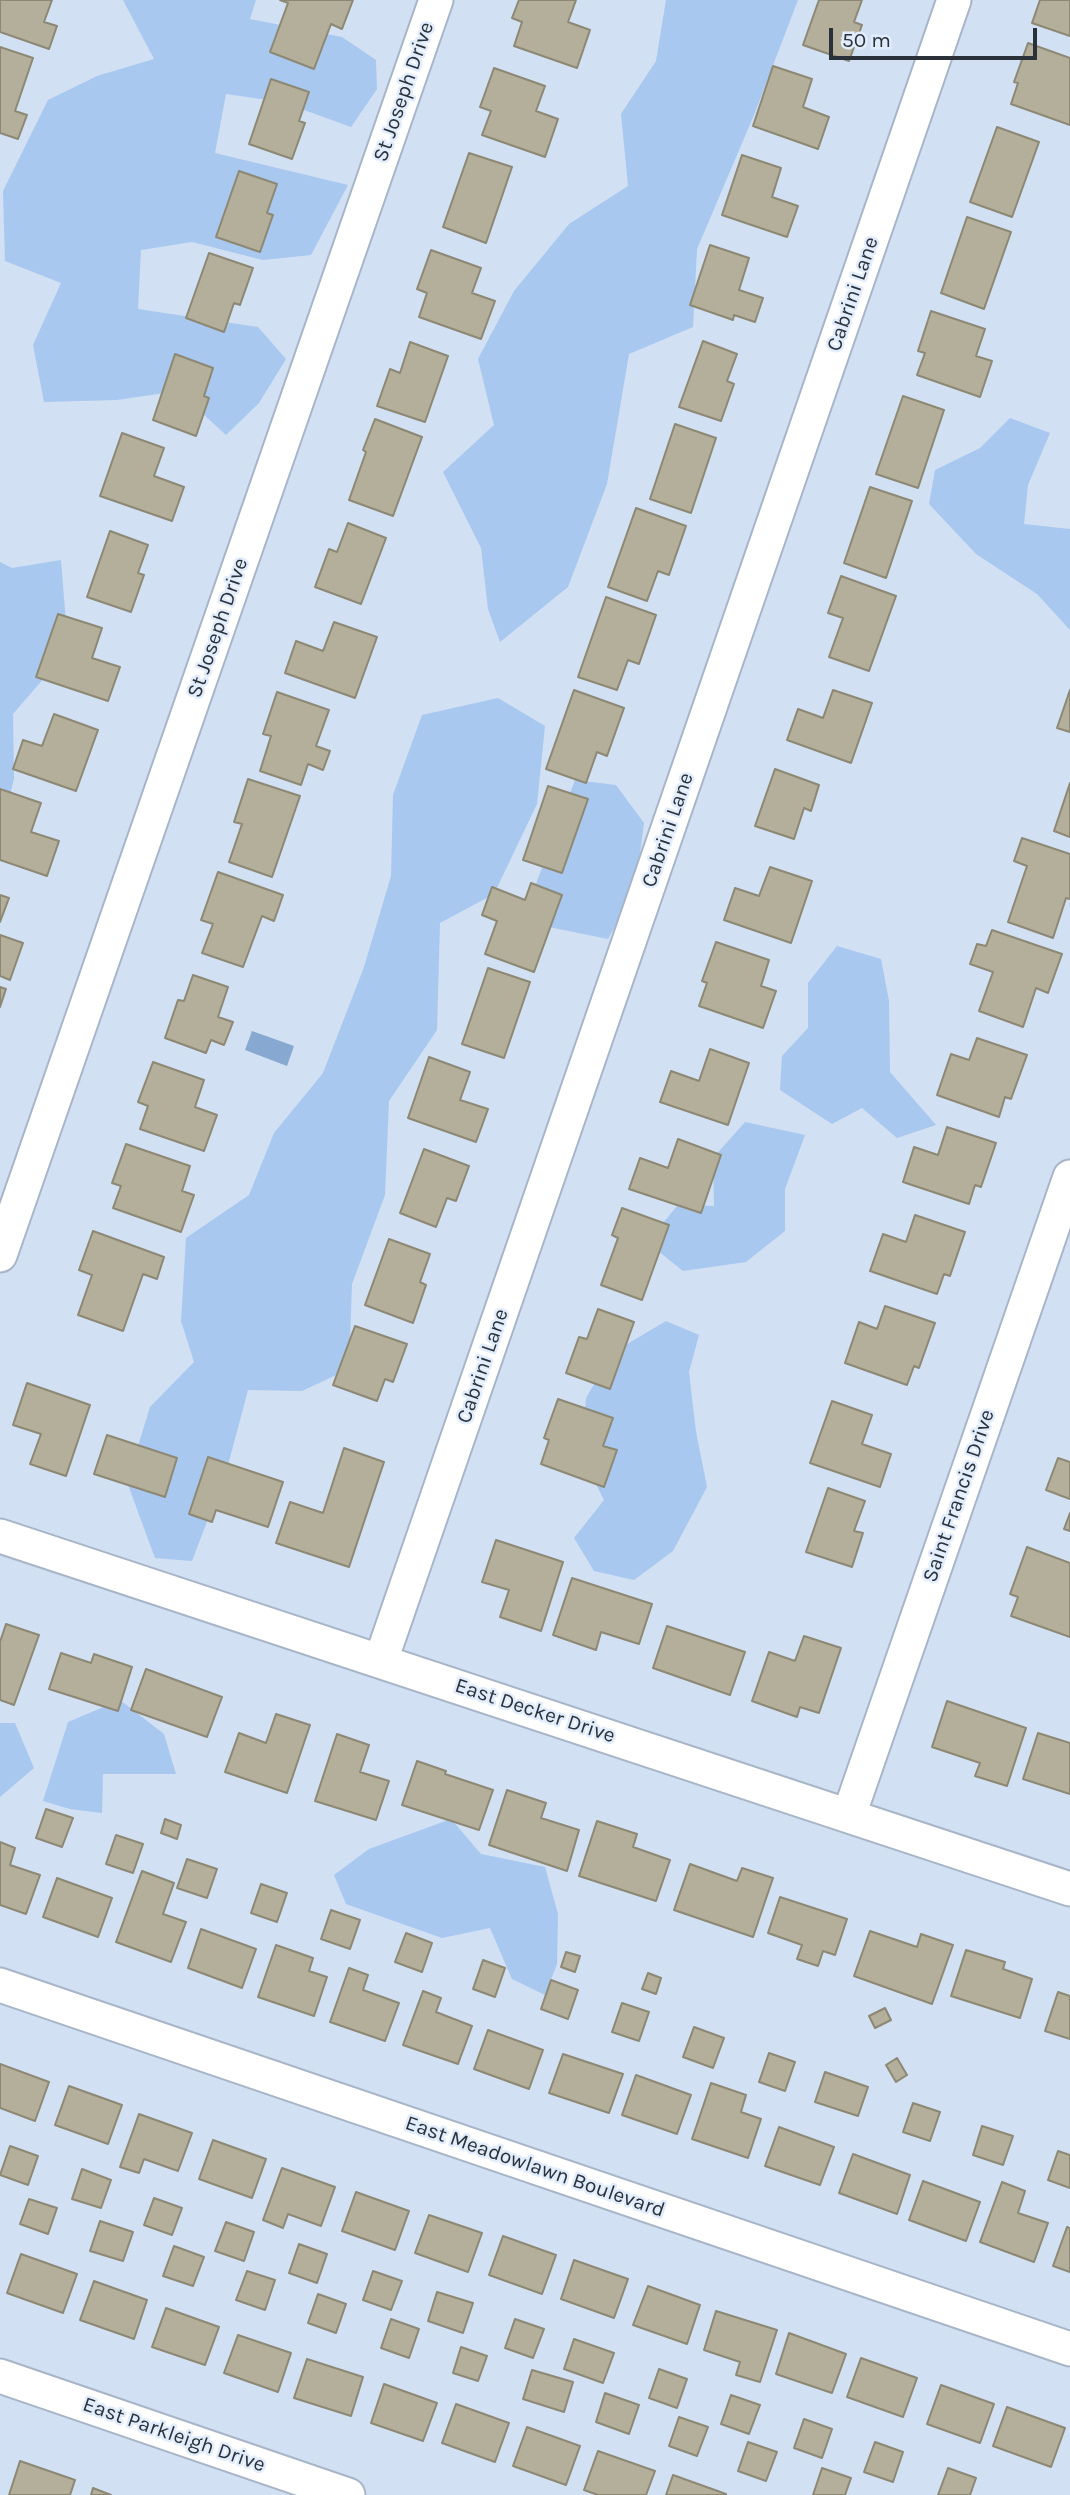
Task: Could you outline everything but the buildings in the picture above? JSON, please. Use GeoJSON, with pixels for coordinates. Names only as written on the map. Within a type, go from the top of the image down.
{"type":"FeatureCollection","features":[{"type":"Feature","properties":{"kind":"street","name":"St Joseph Drive"},"geometry":{"type":"LineString","coordinates":[[0,1255],[436,0]]}},
{"type":"Feature","properties":{"kind":"street","name":"Cabrini Lane"},"geometry":{"type":"LineString","coordinates":[[381,1660],[954,0]]}},
{"type":"Feature","properties":{"kind":"street","name":"Saint Francis Drive"},"geometry":{"type":"LineString","coordinates":[[849,1815],[1070,1177]]}},
{"type":"Feature","properties":{"kind":"street","name":"East Decker Drive"},"geometry":{"type":"LineString","coordinates":[[0,1536],[1070,1889]]}},
{"type":"Feature","properties":{"kind":"street","name":"East Meadowlawn Boulevard"},"geometry":{"type":"LineString","coordinates":[[0,1985],[1070,2349]]}},
{"type":"Feature","properties":{"kind":"street","name":"East Parkleigh Drive"},"geometry":{"type":"LineString","coordinates":[[0,2376],[348,2495]]}},
{"type":"Feature","properties":{"kind":"shaded area"},"geometry":{"type":"Polygon","coordinates":[[[123,0],[256,0],[250,19],[342,37],[376,60],[377,89],[351,127],[282,102],[226,94],[215,153],[348,185],[311,255],[263,260],[192,242],[141,250],[138,309],[258,327],[286,359],[259,403],[226,435],[178,391],[117,400],[44,402],[33,345],[61,283],[5,261],[3,191],[48,100],[97,76],[154,59],[123,0]]]}},
{"type":"Feature","properties":{"kind":"shaded area"},"geometry":{"type":"Polygon","coordinates":[[[666,0],[798,0],[754,115],[697,249],[693,327],[629,354],[607,484],[568,587],[500,642],[488,609],[481,548],[443,472],[494,425],[478,359],[514,291],[569,224],[628,186],[621,114],[656,61],[666,0]]]}},
{"type":"Feature","properties":{"kind":"shaded area"},"geometry":{"type":"Polygon","coordinates":[[[1010,418],[1050,433],[1028,485],[1024,524],[1070,529],[1070,630],[1037,594],[976,554],[929,504],[935,470],[980,448],[1010,418]]]}},
{"type":"Feature","properties":{"kind":"shaded area"},"geometry":{"type":"Polygon","coordinates":[[[61,560],[69,661],[45,677],[13,714],[14,779],[0,833],[0,562],[12,568],[61,560]]]}},
{"type":"Feature","properties":{"kind":"shaded area"},"geometry":{"type":"Polygon","coordinates":[[[498,698],[545,726],[537,804],[494,894],[440,923],[437,1030],[389,1101],[385,1195],[352,1284],[349,1369],[302,1391],[248,1390],[227,1469],[192,1561],[155,1558],[127,1482],[150,1407],[194,1362],[181,1321],[186,1238],[249,1195],[274,1133],[323,1073],[364,967],[391,876],[393,795],[422,715],[498,698]]]}},
{"type":"Feature","properties":{"kind":"shaded area"},"geometry":{"type":"Polygon","coordinates":[[[575,780],[616,785],[644,823],[635,891],[608,939],[544,926],[531,897],[575,780]]]}},
{"type":"Feature","properties":{"kind":"shaded area"},"geometry":{"type":"Polygon","coordinates":[[[837,946],[881,959],[889,1001],[890,1072],[936,1125],[897,1138],[862,1108],[832,1124],[780,1090],[782,1056],[808,1028],[808,983],[837,946]]]}},
{"type":"Feature","properties":{"kind":"shaded area"},"geometry":{"type":"Polygon","coordinates":[[[252,1031],[294,1046],[287,1066],[245,1050],[252,1031]]]}},
{"type":"Feature","properties":{"kind":"shaded area"},"geometry":{"type":"Polygon","coordinates":[[[745,1122],[805,1135],[785,1189],[785,1231],[746,1262],[683,1271],[647,1242],[678,1205],[714,1206],[713,1158],[745,1122]]]}},
{"type":"Feature","properties":{"kind":"shaded area"},"geometry":{"type":"Polygon","coordinates":[[[666,1321],[699,1335],[689,1372],[696,1432],[707,1487],[673,1551],[634,1580],[594,1571],[574,1538],[604,1500],[581,1455],[586,1398],[612,1353],[666,1321]]]}},
{"type":"Feature","properties":{"kind":"shaded area"},"geometry":{"type":"Polygon","coordinates":[[[120,1700],[164,1734],[176,1774],[103,1774],[102,1813],[70,1809],[43,1801],[68,1722],[120,1700]]]}},
{"type":"Feature","properties":{"kind":"shaded area"},"geometry":{"type":"Polygon","coordinates":[[[0,1723],[15,1723],[34,1768],[0,1797],[0,1723]]]}},
{"type":"Feature","properties":{"kind":"shaded area"},"geometry":{"type":"Polygon","coordinates":[[[451,1819],[481,1854],[545,1867],[558,1914],[557,1964],[545,1995],[512,1979],[490,1928],[442,1938],[346,1904],[334,1875],[369,1849],[451,1819]]]}}]}
